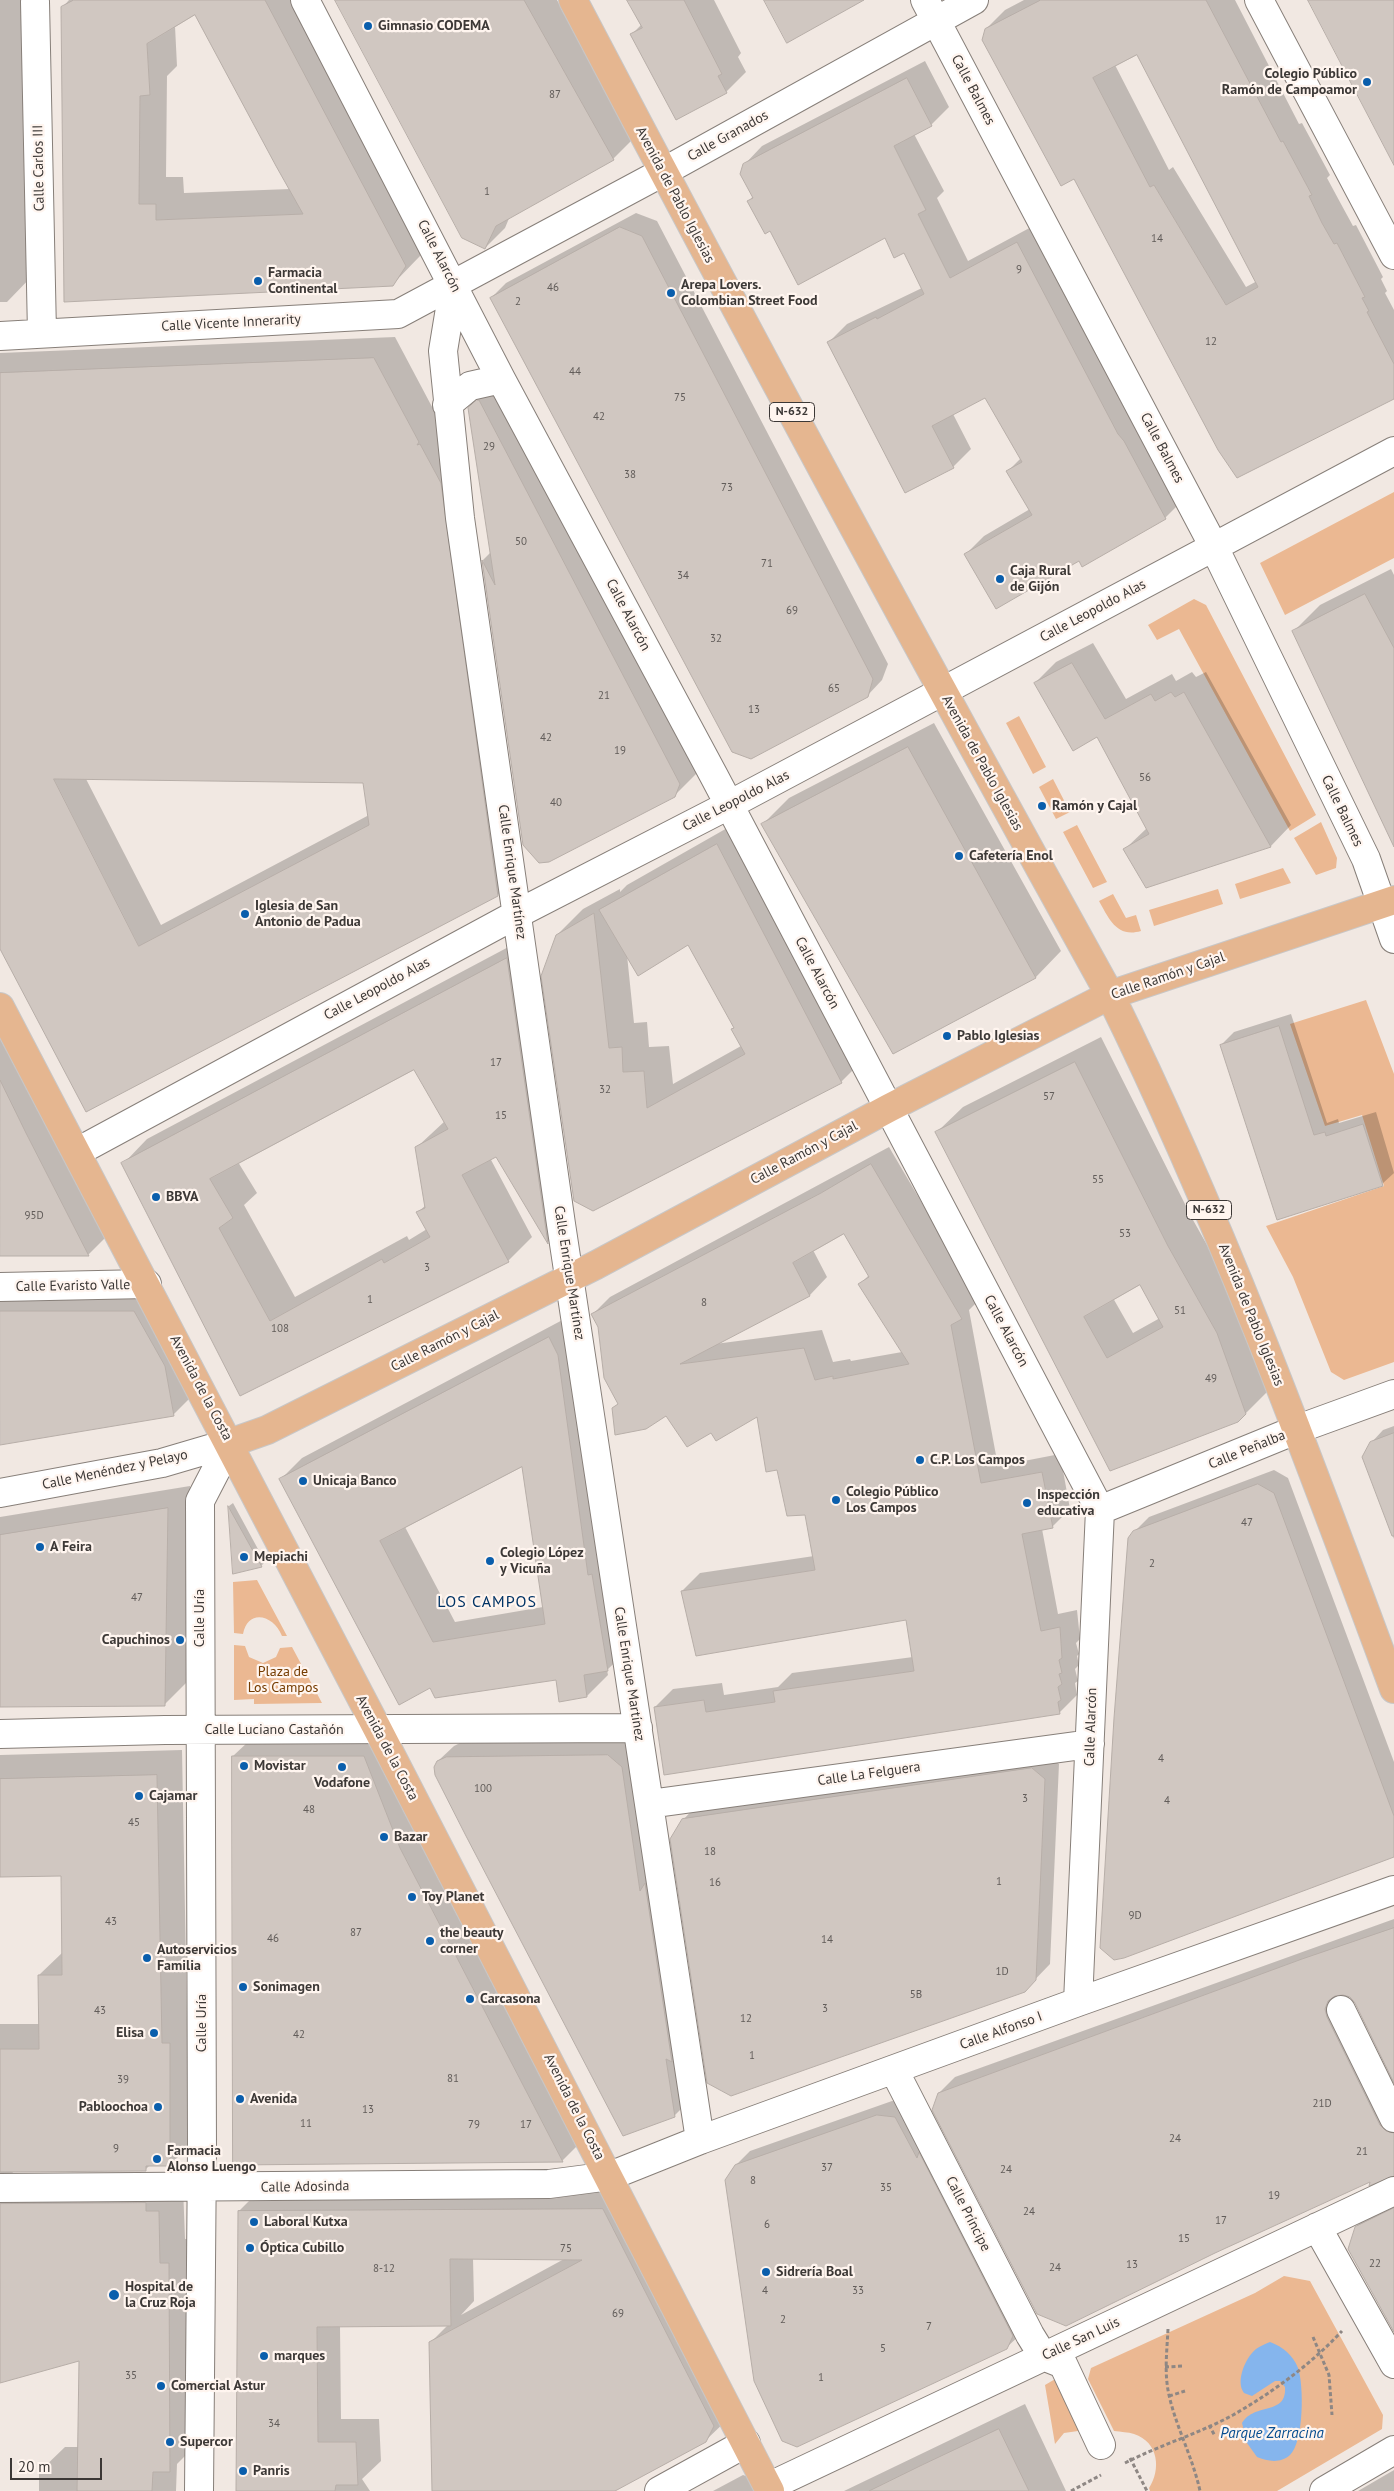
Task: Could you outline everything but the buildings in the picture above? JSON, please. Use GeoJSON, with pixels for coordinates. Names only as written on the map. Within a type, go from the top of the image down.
{"type":"FeatureCollection","features":[{"type":"Feature","properties":{"kind":"main road","name":"Avenida de Pablo Iglesias"},"geometry":{"type":"LineString","coordinates":[[573,0],[663,172],[942,692],[1110,995],[1182,1146],[1298,1429],[1394,1689]]}},
{"type":"Feature","properties":{"kind":"main road","name":"Calle Ramón y Cajal"},"geometry":{"type":"LineString","coordinates":[[230,1443],[267,1430],[570,1278],[889,1108],[1110,995],[1388,902]]}},
{"type":"Feature","properties":{"kind":"main road","name":"Avenida de la Costa"},"geometry":{"type":"LineString","coordinates":[[0,1007],[230,1443],[610,2176],[769,2489]]}},
{"type":"Feature","properties":{"kind":"street","name":"Calle Alarcón"},"geometry":{"type":"LineString","coordinates":[[305,0],[454,284],[501,379],[729,805],[1100,1510],[1078,2002]]}},
{"type":"Feature","properties":{"kind":"street","name":"Calle Granados"},"geometry":{"type":"LineString","coordinates":[[454,284],[663,172],[931,10],[974,0]]}},
{"type":"Feature","properties":{"kind":"street"},"geometry":{"type":"LineString","coordinates":[[1259,0],[1394,256]]}},
{"type":"Feature","properties":{"kind":"street","name":"Calle Carlos III"},"geometry":{"type":"LineString","coordinates":[[30,1],[42,333]]}},
{"type":"Feature","properties":{"kind":"street","name":"Calle Balmes"},"geometry":{"type":"LineString","coordinates":[[931,10],[1214,547],[1388,902],[1394,939]]}},
{"type":"Feature","properties":{"kind":"street","name":"Calle Vicente Innerarity"},"geometry":{"type":"LineString","coordinates":[[0,336],[398,314],[454,284]]}},
{"type":"Feature","properties":{"kind":"street","name":"Calle Enrique Martínez"},"geometry":{"type":"LineString","coordinates":[[454,284],[443,351],[460,518],[570,1278],[700,2140]]}},
{"type":"Feature","properties":{"kind":"street"},"geometry":{"type":"LineString","coordinates":[[447,405],[470,386],[501,379]]}},
{"type":"Feature","properties":{"kind":"street","name":"Calle Leopoldo Alas"},"geometry":{"type":"LineString","coordinates":[[77,1152],[517,914],[729,805],[1394,451]]}},
{"type":"Feature","properties":{"kind":"street","name":"Calle Evaristo Valle"},"geometry":{"type":"LineString","coordinates":[[0,1287],[147,1284]]}},
{"type":"Feature","properties":{"kind":"street","name":"Calle Peñalba"},"geometry":{"type":"LineString","coordinates":[[1100,1510],[1298,1429],[1394,1394]]}},
{"type":"Feature","properties":{"kind":"street","name":"Calle Menéndez y Pelayo"},"geometry":{"type":"LineString","coordinates":[[0,1493],[162,1463],[230,1443]]}},
{"type":"Feature","properties":{"kind":"street","name":"Calle Uría"},"geometry":{"type":"LineString","coordinates":[[199,2491],[202,2188],[200,1501],[230,1443]]}},
{"type":"Feature","properties":{"kind":"street","name":"Calle Luciano Castañón"},"geometry":{"type":"LineString","coordinates":[[0,1734],[200,1730],[638,1728]]}},
{"type":"Feature","properties":{"kind":"street","name":"Calle La Felguera"},"geometry":{"type":"LineString","coordinates":[[649,1804],[1090,1744]]}},
{"type":"Feature","properties":{"kind":"street","name":"Calle Alfonso I"},"geometry":{"type":"LineString","coordinates":[[610,2176],[700,2140],[1078,2002],[1394,1890]]}},
{"type":"Feature","properties":{"kind":"street"},"geometry":{"type":"LineString","coordinates":[[1341,2010],[1394,2118]]}},
{"type":"Feature","properties":{"kind":"street","name":"Calle Príncipe"},"geometry":{"type":"LineString","coordinates":[[894,2070],[1030,2335],[1043,2356]]}},
{"type":"Feature","properties":{"kind":"street","name":"Calle Adosinda"},"geometry":{"type":"LineString","coordinates":[[0,2188],[549,2184],[610,2176]]}},
{"type":"Feature","properties":{"kind":"street","name":"Calle San Luis"},"geometry":{"type":"LineString","coordinates":[[769,2489],[1043,2356],[1394,2191]]}},
{"type":"Feature","properties":{"kind":"street"},"geometry":{"type":"LineString","coordinates":[[1317,2228],[1394,2364]]}},
{"type":"Feature","properties":{"kind":"street"},"geometry":{"type":"LineString","coordinates":[[1043,2356],[1064,2364],[1101,2445]]}},
{"type":"Feature","properties":{"kind":"street"},"geometry":{"type":"LineString","coordinates":[[659,2491],[746,2443]]}},
{"type":"Feature","properties":{"kind":"street"},"geometry":{"type":"LineString","coordinates":[[1324,2491],[1394,2450]]}},
{"type":"Feature","properties":{"kind":"path"},"geometry":{"type":"LineString","coordinates":[[1169,2324],[1166,2367],[1169,2396],[1184,2436],[1200,2491]]}},
{"type":"Feature","properties":{"kind":"path"},"geometry":{"type":"LineString","coordinates":[[1123,2464],[1232,2415],[1303,2368],[1321,2353],[1344,2329]]}},
{"type":"Feature","properties":{"kind":"path"},"geometry":{"type":"LineString","coordinates":[[1313,2337],[1321,2353],[1331,2384],[1332,2415]]}},
{"type":"Feature","properties":{"kind":"path"},"geometry":{"type":"LineString","coordinates":[[1166,2367],[1183,2366]]}},
{"type":"Feature","properties":{"kind":"path"},"geometry":{"type":"LineString","coordinates":[[1169,2396],[1185,2392]]}},
{"type":"Feature","properties":{"kind":"path"},"geometry":{"type":"LineString","coordinates":[[1209,2425],[1215,2436]]}},
{"type":"Feature","properties":{"kind":"path"},"geometry":{"type":"LineString","coordinates":[[1071,2491],[1107,2472]]}},
{"type":"Feature","properties":{"kind":"green space"},"geometry":{"type":"Polygon","coordinates":[[[1394,492],[1394,558],[1285,615],[1260,563],[1394,492]]]}},
{"type":"Feature","properties":{"kind":"green space"},"geometry":{"type":"Polygon","coordinates":[[[1194,599],[1206,605],[1316,815],[1290,831],[1179,629],[1157,640],[1148,625],[1194,599]]]}},
{"type":"Feature","properties":{"kind":"green space"},"geometry":{"type":"Polygon","coordinates":[[[1019,716],[1046,767],[1033,774],[1006,723],[1019,716]]]}},
{"type":"Feature","properties":{"kind":"green space"},"geometry":{"type":"Polygon","coordinates":[[[1053,779],[1070,812],[1056,819],[1039,787],[1053,779]]]}},
{"type":"Feature","properties":{"kind":"green space"},"geometry":{"type":"Polygon","coordinates":[[[1321,822],[1337,858],[1336,868],[1316,875],[1294,838],[1321,822]]]}},
{"type":"Feature","properties":{"kind":"green space"},"geometry":{"type":"Polygon","coordinates":[[[1077,825],[1107,882],[1093,888],[1063,832],[1077,825]]]}},
{"type":"Feature","properties":{"kind":"green space"},"geometry":{"type":"Polygon","coordinates":[[[1283,868],[1291,883],[1240,899],[1235,884],[1283,868]]]}},
{"type":"Feature","properties":{"kind":"green space"},"geometry":{"type":"Polygon","coordinates":[[[1218,889],[1223,904],[1154,926],[1149,910],[1218,889]]]}},
{"type":"Feature","properties":{"kind":"green space"},"geometry":{"type":"Polygon","coordinates":[[[1113,894],[1126,918],[1136,915],[1141,931],[1126,932],[1110,920],[1099,901],[1113,894]]]}},
{"type":"Feature","properties":{"kind":"green space"},"geometry":{"type":"Polygon","coordinates":[[[1366,1000],[1394,1074],[1394,1362],[1344,1380],[1331,1372],[1293,1277],[1266,1226],[1384,1186],[1362,1115],[1325,1126],[1290,1024],[1366,1000]]]}},
{"type":"Feature","properties":{"kind":"green space","name":"Plaza de Los Campos"},"geometry":{"type":"Polygon","coordinates":[[[257,1580],[287,1636],[282,1636],[273,1623],[261,1617],[250,1620],[243,1634],[234,1633],[233,1582],[257,1580]]]}},
{"type":"Feature","properties":{"kind":"green space","name":"Plaza de Los Campos"},"geometry":{"type":"Polygon","coordinates":[[[234,1645],[245,1646],[249,1657],[263,1663],[276,1657],[280,1648],[292,1647],[322,1703],[254,1704],[254,1699],[234,1700],[234,1645]]]}},
{"type":"Feature","properties":{"kind":"green space"},"geometry":{"type":"Polygon","coordinates":[[[1284,2276],[1310,2281],[1383,2415],[1382,2429],[1277,2491],[1150,2491],[1149,2488],[1153,2481],[1156,2465],[1153,2450],[1149,2443],[1132,2433],[1114,2431],[1088,2379],[1091,2368],[1255,2293],[1284,2276]]]}},
{"type":"Feature","properties":{"kind":"green space"},"geometry":{"type":"Polygon","coordinates":[[[1057,2378],[1091,2441],[1078,2431],[1064,2433],[1055,2444],[1045,2385],[1057,2378]]]}},
{"type":"Feature","properties":{"kind":"water","name":"Parque Zarracina"},"geometry":{"type":"Polygon","coordinates":[[[1270,2342],[1287,2352],[1296,2363],[1300,2376],[1302,2400],[1302,2413],[1295,2448],[1286,2458],[1274,2461],[1257,2457],[1247,2443],[1242,2423],[1254,2413],[1276,2406],[1284,2396],[1285,2387],[1280,2381],[1275,2381],[1252,2396],[1244,2393],[1242,2388],[1241,2376],[1245,2363],[1256,2349],[1270,2342]]]}},
{"type":"Feature","properties":{"kind":"place","name":"Gimnasio CODEMA"},"geometry":{"type":"Point","coordinates":[368,26]}},
{"type":"Feature","properties":{"kind":"place","name":"Colegio Público Ramón de Campoamor"},"geometry":{"type":"Point","coordinates":[1367,82]}},
{"type":"Feature","properties":{"kind":"place","name":"Farmacia Continental"},"geometry":{"type":"Point","coordinates":[258,281]}},
{"type":"Feature","properties":{"kind":"place","name":"Arepa Lovers. Colombian Street Food"},"geometry":{"type":"Point","coordinates":[671,293]}},
{"type":"Feature","properties":{"kind":"place","name":"Caja Rural de Gijón"},"geometry":{"type":"Point","coordinates":[1000,579]}},
{"type":"Feature","properties":{"kind":"place","name":"Ramón y Cajal"},"geometry":{"type":"Point","coordinates":[1042,806]}},
{"type":"Feature","properties":{"kind":"place","name":"Cafetería Enol"},"geometry":{"type":"Point","coordinates":[959,856]}},
{"type":"Feature","properties":{"kind":"place","name":"Iglesia de San Antonio de Padua"},"geometry":{"type":"Point","coordinates":[245,914]}},
{"type":"Feature","properties":{"kind":"place","name":"Pablo Iglesias"},"geometry":{"type":"Point","coordinates":[947,1036]}},
{"type":"Feature","properties":{"kind":"place","name":"BBVA"},"geometry":{"type":"Point","coordinates":[156,1197]}},
{"type":"Feature","properties":{"kind":"place","name":"C.P. Los Campos"},"geometry":{"type":"Point","coordinates":[920,1460]}},
{"type":"Feature","properties":{"kind":"place","name":"Unicaja Banco"},"geometry":{"type":"Point","coordinates":[303,1481]}},
{"type":"Feature","properties":{"kind":"place","name":"Colegio Público Los Campos"},"geometry":{"type":"Point","coordinates":[836,1500]}},
{"type":"Feature","properties":{"kind":"place","name":"Inspección educativa"},"geometry":{"type":"Point","coordinates":[1027,1503]}},
{"type":"Feature","properties":{"kind":"place","name":"A Feira"},"geometry":{"type":"Point","coordinates":[40,1547]}},
{"type":"Feature","properties":{"kind":"place","name":"Mepiachi"},"geometry":{"type":"Point","coordinates":[244,1557]}},
{"type":"Feature","properties":{"kind":"place","name":"Colegio López y Vicuña"},"geometry":{"type":"Point","coordinates":[490,1561]}},
{"type":"Feature","properties":{"kind":"place","name":"Capuchinos"},"geometry":{"type":"Point","coordinates":[180,1640]}},
{"type":"Feature","properties":{"kind":"place","name":"Movistar"},"geometry":{"type":"Point","coordinates":[244,1766]}},
{"type":"Feature","properties":{"kind":"place","name":"Vodafone"},"geometry":{"type":"Point","coordinates":[342,1767]}},
{"type":"Feature","properties":{"kind":"place","name":"Cajamar"},"geometry":{"type":"Point","coordinates":[139,1796]}},
{"type":"Feature","properties":{"kind":"place","name":"Bazar"},"geometry":{"type":"Point","coordinates":[384,1837]}},
{"type":"Feature","properties":{"kind":"place","name":"Toy Planet"},"geometry":{"type":"Point","coordinates":[412,1897]}},
{"type":"Feature","properties":{"kind":"place","name":"the beauty corner"},"geometry":{"type":"Point","coordinates":[430,1941]}},
{"type":"Feature","properties":{"kind":"place","name":"Autoservicios Familia"},"geometry":{"type":"Point","coordinates":[147,1958]}},
{"type":"Feature","properties":{"kind":"place","name":"Sonimagen"},"geometry":{"type":"Point","coordinates":[243,1987]}},
{"type":"Feature","properties":{"kind":"place","name":"Carcasona"},"geometry":{"type":"Point","coordinates":[470,1999]}},
{"type":"Feature","properties":{"kind":"place","name":"Elisa"},"geometry":{"type":"Point","coordinates":[154,2033]}},
{"type":"Feature","properties":{"kind":"place","name":"Avenida"},"geometry":{"type":"Point","coordinates":[240,2099]}},
{"type":"Feature","properties":{"kind":"place","name":"Pabloochoa"},"geometry":{"type":"Point","coordinates":[158,2107]}},
{"type":"Feature","properties":{"kind":"place","name":"Farmacia Alonso Luengo"},"geometry":{"type":"Point","coordinates":[157,2159]}},
{"type":"Feature","properties":{"kind":"place","name":"Laboral Kutxa"},"geometry":{"type":"Point","coordinates":[254,2222]}},
{"type":"Feature","properties":{"kind":"place","name":"Óptica Cubillo"},"geometry":{"type":"Point","coordinates":[250,2248]}},
{"type":"Feature","properties":{"kind":"place","name":"Sidrería Boal"},"geometry":{"type":"Point","coordinates":[766,2272]}},
{"type":"Feature","properties":{"kind":"place","name":"Hospital de la Cruz Roja"},"geometry":{"type":"Point","coordinates":[114,2295]}},
{"type":"Feature","properties":{"kind":"place","name":"marques"},"geometry":{"type":"Point","coordinates":[264,2356]}},
{"type":"Feature","properties":{"kind":"place","name":"Comercial Astur"},"geometry":{"type":"Point","coordinates":[161,2386]}},
{"type":"Feature","properties":{"kind":"place","name":"Supercor"},"geometry":{"type":"Point","coordinates":[170,2442]}},
{"type":"Feature","properties":{"kind":"place","name":"Panris"},"geometry":{"type":"Point","coordinates":[243,2471]}},
{"type":"Feature","properties":{"kind":"district","name":"LOS CAMPOS"},"geometry":{"type":"Point","coordinates":[487,1602]}}]}
